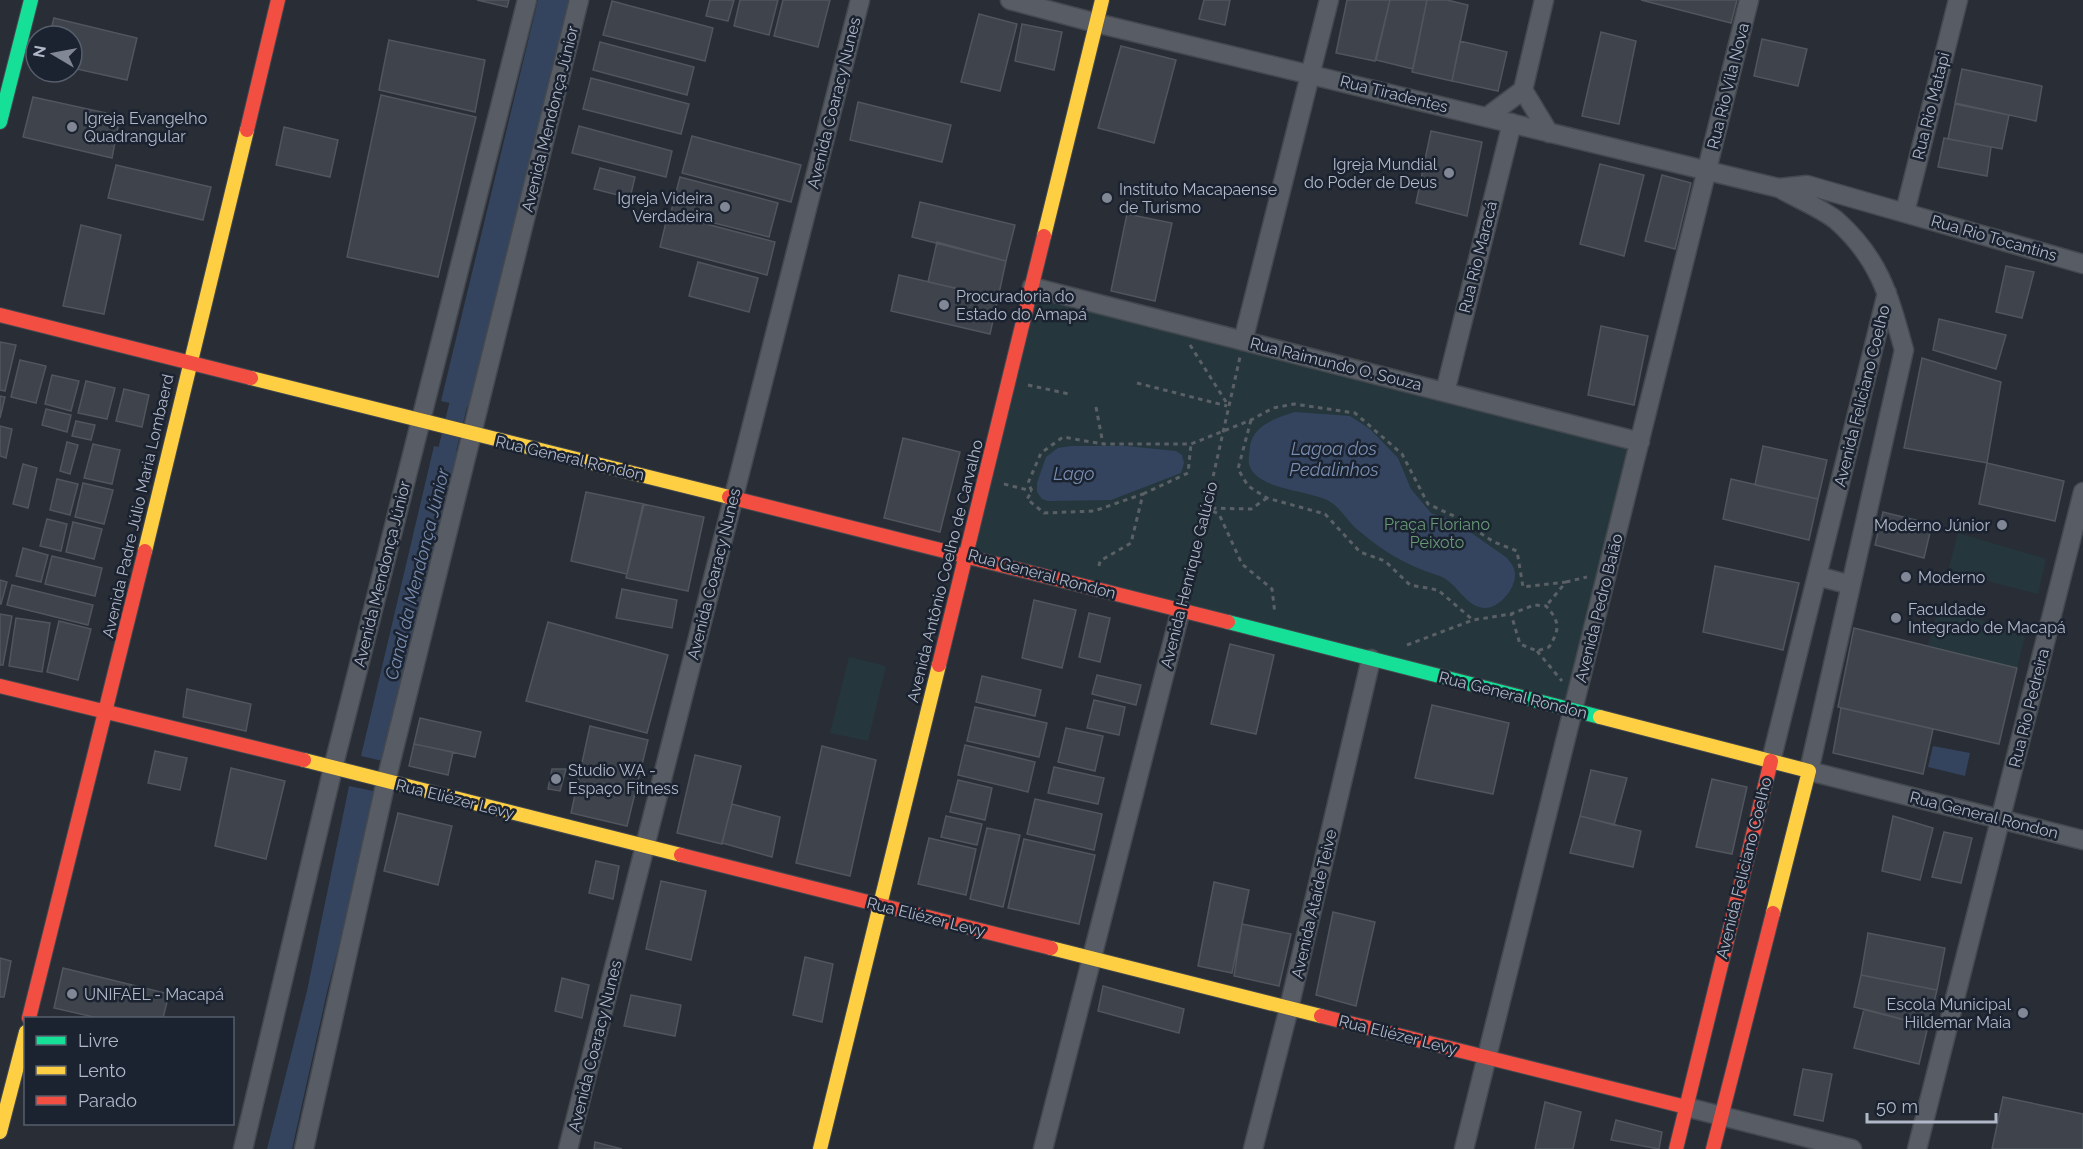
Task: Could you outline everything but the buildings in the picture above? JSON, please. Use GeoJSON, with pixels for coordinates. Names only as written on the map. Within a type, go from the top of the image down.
{"type":"FeatureCollection","features":[{"type":"Feature","properties":{"kind":"street"},"geometry":{"type":"LineString","coordinates":[[0,122],[31,0]]}},
{"type":"Feature","properties":{"kind":"street","name":"Avenida Padre Júlio Maria Lombaerd"},"geometry":{"type":"LineString","coordinates":[[29,1017],[107,711],[278,0]]}},
{"type":"Feature","properties":{"kind":"street","name":"Avenida Mendonça Júnior"},"geometry":{"type":"LineString","coordinates":[[243,1149],[333,768],[428,423],[527,0]]}},
{"type":"Feature","properties":{"kind":"street","name":"Avenida Mendonça Júnior"},"geometry":{"type":"LineString","coordinates":[[304,1149],[383,781],[579,0]]}},
{"type":"Feature","properties":{"kind":"street","name":"Avenida Coaracy Nunes"},"geometry":{"type":"LineString","coordinates":[[568,1149],[860,0]]}},
{"type":"Feature","properties":{"kind":"street","name":"Rua Tiradentes"},"geometry":{"type":"LineString","coordinates":[[1010,0],[1096,23],[1779,188],[1835,219],[1867,252],[1888,291]]}},
{"type":"Feature","properties":{"kind":"street","name":"Avenida Antônio Coelho de Carvalho"},"geometry":{"type":"LineString","coordinates":[[820,1149],[1102,0]]}},
{"type":"Feature","properties":{"kind":"street"},"geometry":{"type":"LineString","coordinates":[[1243,340],[1329,0]]}},
{"type":"Feature","properties":{"kind":"street"},"geometry":{"type":"LineString","coordinates":[[1487,117],[1523,90],[1544,0]]}},
{"type":"Feature","properties":{"kind":"street","name":"Rua Rio Vila Nova"},"geometry":{"type":"LineString","coordinates":[[1707,171],[1749,0]]}},
{"type":"Feature","properties":{"kind":"street","name":"Rua Rio Matapi"},"geometry":{"type":"LineString","coordinates":[[1905,212],[1958,0]]}},
{"type":"Feature","properties":{"kind":"street"},"geometry":{"type":"LineString","coordinates":[[1523,90],[1549,132]]}},
{"type":"Feature","properties":{"kind":"street","name":"Rua Rio Maracá"},"geometry":{"type":"LineString","coordinates":[[1444,392],[1512,123]]}},
{"type":"Feature","properties":{"kind":"street","name":"Avenida Pedro Baião"},"geometry":{"type":"LineString","coordinates":[[1464,1149],[1707,171]]}},
{"type":"Feature","properties":{"kind":"street","name":"Rua Tiradentes"},"geometry":{"type":"LineString","coordinates":[[1779,188],[1807,185],[1905,212]]}},
{"type":"Feature","properties":{"kind":"street","name":"Rua Rio Tocantins"},"geometry":{"type":"LineString","coordinates":[[1905,212],[2083,264]]}},
{"type":"Feature","properties":{"kind":"street","name":"Rua Raimundo O. Souza"},"geometry":{"type":"LineString","coordinates":[[1032,287],[1640,442]]}},
{"type":"Feature","properties":{"kind":"street","name":"Avenida Feliciano Coelho"},"geometry":{"type":"LineString","coordinates":[[1676,1149],[1726,938],[1888,291]]}},
{"type":"Feature","properties":{"kind":"street","name":"Avenida Feliciano Coelho"},"geometry":{"type":"LineString","coordinates":[[1713,1149],[1722,1115],[1755,944],[1809,771],[1904,350],[1888,291]]}},
{"type":"Feature","properties":{"kind":"street","name":"Rua General Rondon"},"geometry":{"type":"LineString","coordinates":[[0,315],[966,555],[1371,659],[1575,704],[1771,761],[2083,840]]}},
{"type":"Feature","properties":{"kind":"street","name":"Rua Rio Pedreira"},"geometry":{"type":"LineString","coordinates":[[1917,1149],[2083,492]]}},
{"type":"Feature","properties":{"kind":"street"},"geometry":{"type":"LineString","coordinates":[[1817,576],[1851,585]]}},
{"type":"Feature","properties":{"kind":"street","name":"Avenida Henrique Galúcio"},"geometry":{"type":"LineString","coordinates":[[1043,1149],[1181,609]]}},
{"type":"Feature","properties":{"kind":"street","name":"Avenida Ataíde Teive"},"geometry":{"type":"LineString","coordinates":[[1253,1149],[1289,1008],[1371,659]]}},
{"type":"Feature","properties":{"kind":"street","name":"Rua Eliézer Levy"},"geometry":{"type":"LineString","coordinates":[[0,686],[1852,1149]]}},
{"type":"Feature","properties":{"kind":"street"},"geometry":{"type":"LineString","coordinates":[[1726,938],[1755,944]]}},
{"type":"Feature","properties":{"kind":"street"},"geometry":{"type":"LineString","coordinates":[[0,1132],[24,1040]]}},
{"type":"Feature","properties":{"kind":"path"},"geometry":{"type":"LineString","coordinates":[[1176,324],[1229,407]]}},
{"type":"Feature","properties":{"kind":"path","name":"Avenida Henrique Galúcio"},"geometry":{"type":"LineString","coordinates":[[1181,609],[1243,340]]}},
{"type":"Feature","properties":{"kind":"path"},"geometry":{"type":"LineString","coordinates":[[1008,381],[1069,394]]}},
{"type":"Feature","properties":{"kind":"path"},"geometry":{"type":"LineString","coordinates":[[1137,382],[1229,407]]}},
{"type":"Feature","properties":{"kind":"path"},"geometry":{"type":"LineString","coordinates":[[1032,492],[1028,483],[1041,453],[1063,437],[1103,444],[1191,444],[1251,420],[1273,408],[1294,404],[1355,413],[1402,454],[1428,504],[1456,517],[1494,542],[1517,551],[1523,587],[1566,582],[1546,606]]}},
{"type":"Feature","properties":{"kind":"path"},"geometry":{"type":"LineString","coordinates":[[1096,407],[1103,444]]}},
{"type":"Feature","properties":{"kind":"path"},"geometry":{"type":"LineString","coordinates":[[1251,420],[1238,469],[1248,486],[1267,498],[1325,514],[1360,552],[1385,561],[1410,585],[1438,590],[1473,620]]}},
{"type":"Feature","properties":{"kind":"path"},"geometry":{"type":"LineString","coordinates":[[1032,492],[1027,499],[1044,513],[1094,511],[1143,494],[1188,473],[1191,444]]}},
{"type":"Feature","properties":{"kind":"path"},"geometry":{"type":"LineString","coordinates":[[984,479],[1032,492]]}},
{"type":"Feature","properties":{"kind":"path"},"geometry":{"type":"LineString","coordinates":[[1095,589],[1100,561],[1131,543],[1143,494]]}},
{"type":"Feature","properties":{"kind":"path"},"geometry":{"type":"LineString","coordinates":[[1206,508],[1251,509],[1267,498]]}},
{"type":"Feature","properties":{"kind":"path"},"geometry":{"type":"LineString","coordinates":[[1206,508],[1219,514],[1242,564],[1272,589],[1279,636]]}},
{"type":"Feature","properties":{"kind":"path"},"geometry":{"type":"LineString","coordinates":[[1402,647],[1473,620],[1511,614],[1534,605],[1546,606],[1556,617],[1557,635],[1549,647],[1537,651]]}},
{"type":"Feature","properties":{"kind":"path"},"geometry":{"type":"LineString","coordinates":[[1511,614],[1520,644],[1537,651],[1575,704]]}},
{"type":"Feature","properties":{"kind":"green space","name":"Praça Floriano Peixoto"},"geometry":{"type":"Polygon","coordinates":[[[1032,287],[1640,442],[1573,710],[966,555],[1032,287]]]}},
{"type":"Feature","properties":{"kind":"green space"},"geometry":{"type":"Polygon","coordinates":[[[1958,533],[2046,559],[2038,594],[1948,571],[1958,533]]]}},
{"type":"Feature","properties":{"kind":"green space"},"geometry":{"type":"Polygon","coordinates":[[[1938,608],[2026,632],[2017,668],[1928,645],[1938,608]]]}},
{"type":"Feature","properties":{"kind":"green space"},"geometry":{"type":"Polygon","coordinates":[[[849,657],[886,666],[868,741],[830,733],[849,657]]]}},
{"type":"Feature","properties":{"kind":"water"},"geometry":{"type":"Polygon","coordinates":[[[538,0],[569,0],[488,341],[475,409],[441,401],[538,0]]]}},
{"type":"Feature","properties":{"kind":"water","name":"Lagoa dos Pedalinhos"},"geometry":{"type":"Polygon","coordinates":[[[1295,412],[1350,416],[1370,429],[1398,458],[1411,489],[1431,513],[1456,522],[1507,558],[1514,568],[1515,580],[1506,597],[1490,607],[1477,606],[1444,578],[1395,557],[1376,544],[1354,527],[1329,501],[1272,484],[1253,473],[1249,457],[1252,439],[1256,433],[1267,423],[1295,412]]]}},
{"type":"Feature","properties":{"kind":"water"},"geometry":{"type":"Polygon","coordinates":[[[434,446],[462,452],[387,762],[361,756],[434,446]]]}},
{"type":"Feature","properties":{"kind":"water","name":"Lago"},"geometry":{"type":"Polygon","coordinates":[[[1126,446],[1176,451],[1182,455],[1184,463],[1181,473],[1111,500],[1048,501],[1042,499],[1037,492],[1037,483],[1046,457],[1058,448],[1126,446]]]}},
{"type":"Feature","properties":{"kind":"water"},"geometry":{"type":"Polygon","coordinates":[[[1933,746],[1970,753],[1965,776],[1928,767],[1933,746]]]}},
{"type":"Feature","properties":{"kind":"water"},"geometry":{"type":"Polygon","coordinates":[[[349,786],[378,792],[327,992],[292,1149],[267,1149],[307,991],[349,786]]]}},
{"type":"Feature","properties":{"kind":"waterway","name":"Canal da Mendonça Júnior"},"geometry":{"type":"LineString","coordinates":[[442,471],[464,381]]}},
{"type":"Feature","properties":{"kind":"traffic: fast"},"geometry":{"type":"LineString","coordinates":[[0,122],[31,0]]}},
{"type":"Feature","properties":{"kind":"traffic: fast"},"geometry":{"type":"LineString","coordinates":[[1228,622],[1600,717]]}},
{"type":"Feature","properties":{"kind":"traffic: slow"},"geometry":{"type":"LineString","coordinates":[[1044,236],[1102,0]]}},
{"type":"Feature","properties":{"kind":"traffic: slow"},"geometry":{"type":"LineString","coordinates":[[145,551],[247,130]]}},
{"type":"Feature","properties":{"kind":"traffic: slow"},"geometry":{"type":"LineString","coordinates":[[251,378],[729,497]]}},
{"type":"Feature","properties":{"kind":"traffic: slow"},"geometry":{"type":"LineString","coordinates":[[820,1149],[939,665]]}},
{"type":"Feature","properties":{"kind":"traffic: slow"},"geometry":{"type":"LineString","coordinates":[[1600,717],[1809,771],[1773,913]]}},
{"type":"Feature","properties":{"kind":"traffic: slow"},"geometry":{"type":"LineString","coordinates":[[304,760],[681,855]]}},
{"type":"Feature","properties":{"kind":"traffic: slow"},"geometry":{"type":"LineString","coordinates":[[1051,948],[1321,1016]]}},
{"type":"Feature","properties":{"kind":"traffic: slow"},"geometry":{"type":"LineString","coordinates":[[0,1132],[24,1040]]}},
{"type":"Feature","properties":{"kind":"traffic: jam"},"geometry":{"type":"LineString","coordinates":[[247,130],[278,0]]}},
{"type":"Feature","properties":{"kind":"traffic: jam"},"geometry":{"type":"LineString","coordinates":[[939,665],[1044,236]]}},
{"type":"Feature","properties":{"kind":"traffic: jam"},"geometry":{"type":"LineString","coordinates":[[0,315],[251,378]]}},
{"type":"Feature","properties":{"kind":"traffic: jam"},"geometry":{"type":"LineString","coordinates":[[729,497],[1228,622]]}},
{"type":"Feature","properties":{"kind":"traffic: jam"},"geometry":{"type":"LineString","coordinates":[[29,1017],[145,551]]}},
{"type":"Feature","properties":{"kind":"traffic: jam"},"geometry":{"type":"LineString","coordinates":[[0,686],[304,760]]}},
{"type":"Feature","properties":{"kind":"traffic: jam"},"geometry":{"type":"LineString","coordinates":[[1676,1149],[1771,761]]}},
{"type":"Feature","properties":{"kind":"traffic: jam"},"geometry":{"type":"LineString","coordinates":[[681,855],[1051,948]]}},
{"type":"Feature","properties":{"kind":"traffic: jam"},"geometry":{"type":"LineString","coordinates":[[1713,1149],[1773,913]]}},
{"type":"Feature","properties":{"kind":"traffic: jam"},"geometry":{"type":"LineString","coordinates":[[1321,1016],[1686,1107]]}},
{"type":"Feature","properties":{"kind":"place","name":"Igreja Evangelho Quadrangular"},"geometry":{"type":"Point","coordinates":[72,127]}},
{"type":"Feature","properties":{"kind":"place","name":"Igreja Mundial do Poder de Deus"},"geometry":{"type":"Point","coordinates":[1449,173]}},
{"type":"Feature","properties":{"kind":"place","name":"Instituto Macapaense de Turismo"},"geometry":{"type":"Point","coordinates":[1107,198]}},
{"type":"Feature","properties":{"kind":"place","name":"Igreja Videira Verdadeira"},"geometry":{"type":"Point","coordinates":[725,207]}},
{"type":"Feature","properties":{"kind":"place","name":"Procuradoria do Estado do Amapá"},"geometry":{"type":"Point","coordinates":[944,305]}},
{"type":"Feature","properties":{"kind":"place","name":"Moderno Júnior"},"geometry":{"type":"Point","coordinates":[2002,525]}},
{"type":"Feature","properties":{"kind":"place","name":"Moderno"},"geometry":{"type":"Point","coordinates":[1906,577]}},
{"type":"Feature","properties":{"kind":"place","name":"Faculdade Integrado de Macapá"},"geometry":{"type":"Point","coordinates":[1896,618]}},
{"type":"Feature","properties":{"kind":"place","name":"Studio WA - Espaço Fitness"},"geometry":{"type":"Point","coordinates":[556,779]}},
{"type":"Feature","properties":{"kind":"place","name":"UNIFAEL - Macapá"},"geometry":{"type":"Point","coordinates":[72,994]}},
{"type":"Feature","properties":{"kind":"place","name":"Escola Municipal Hildemar Maia"},"geometry":{"type":"Point","coordinates":[2023,1013]}}]}
